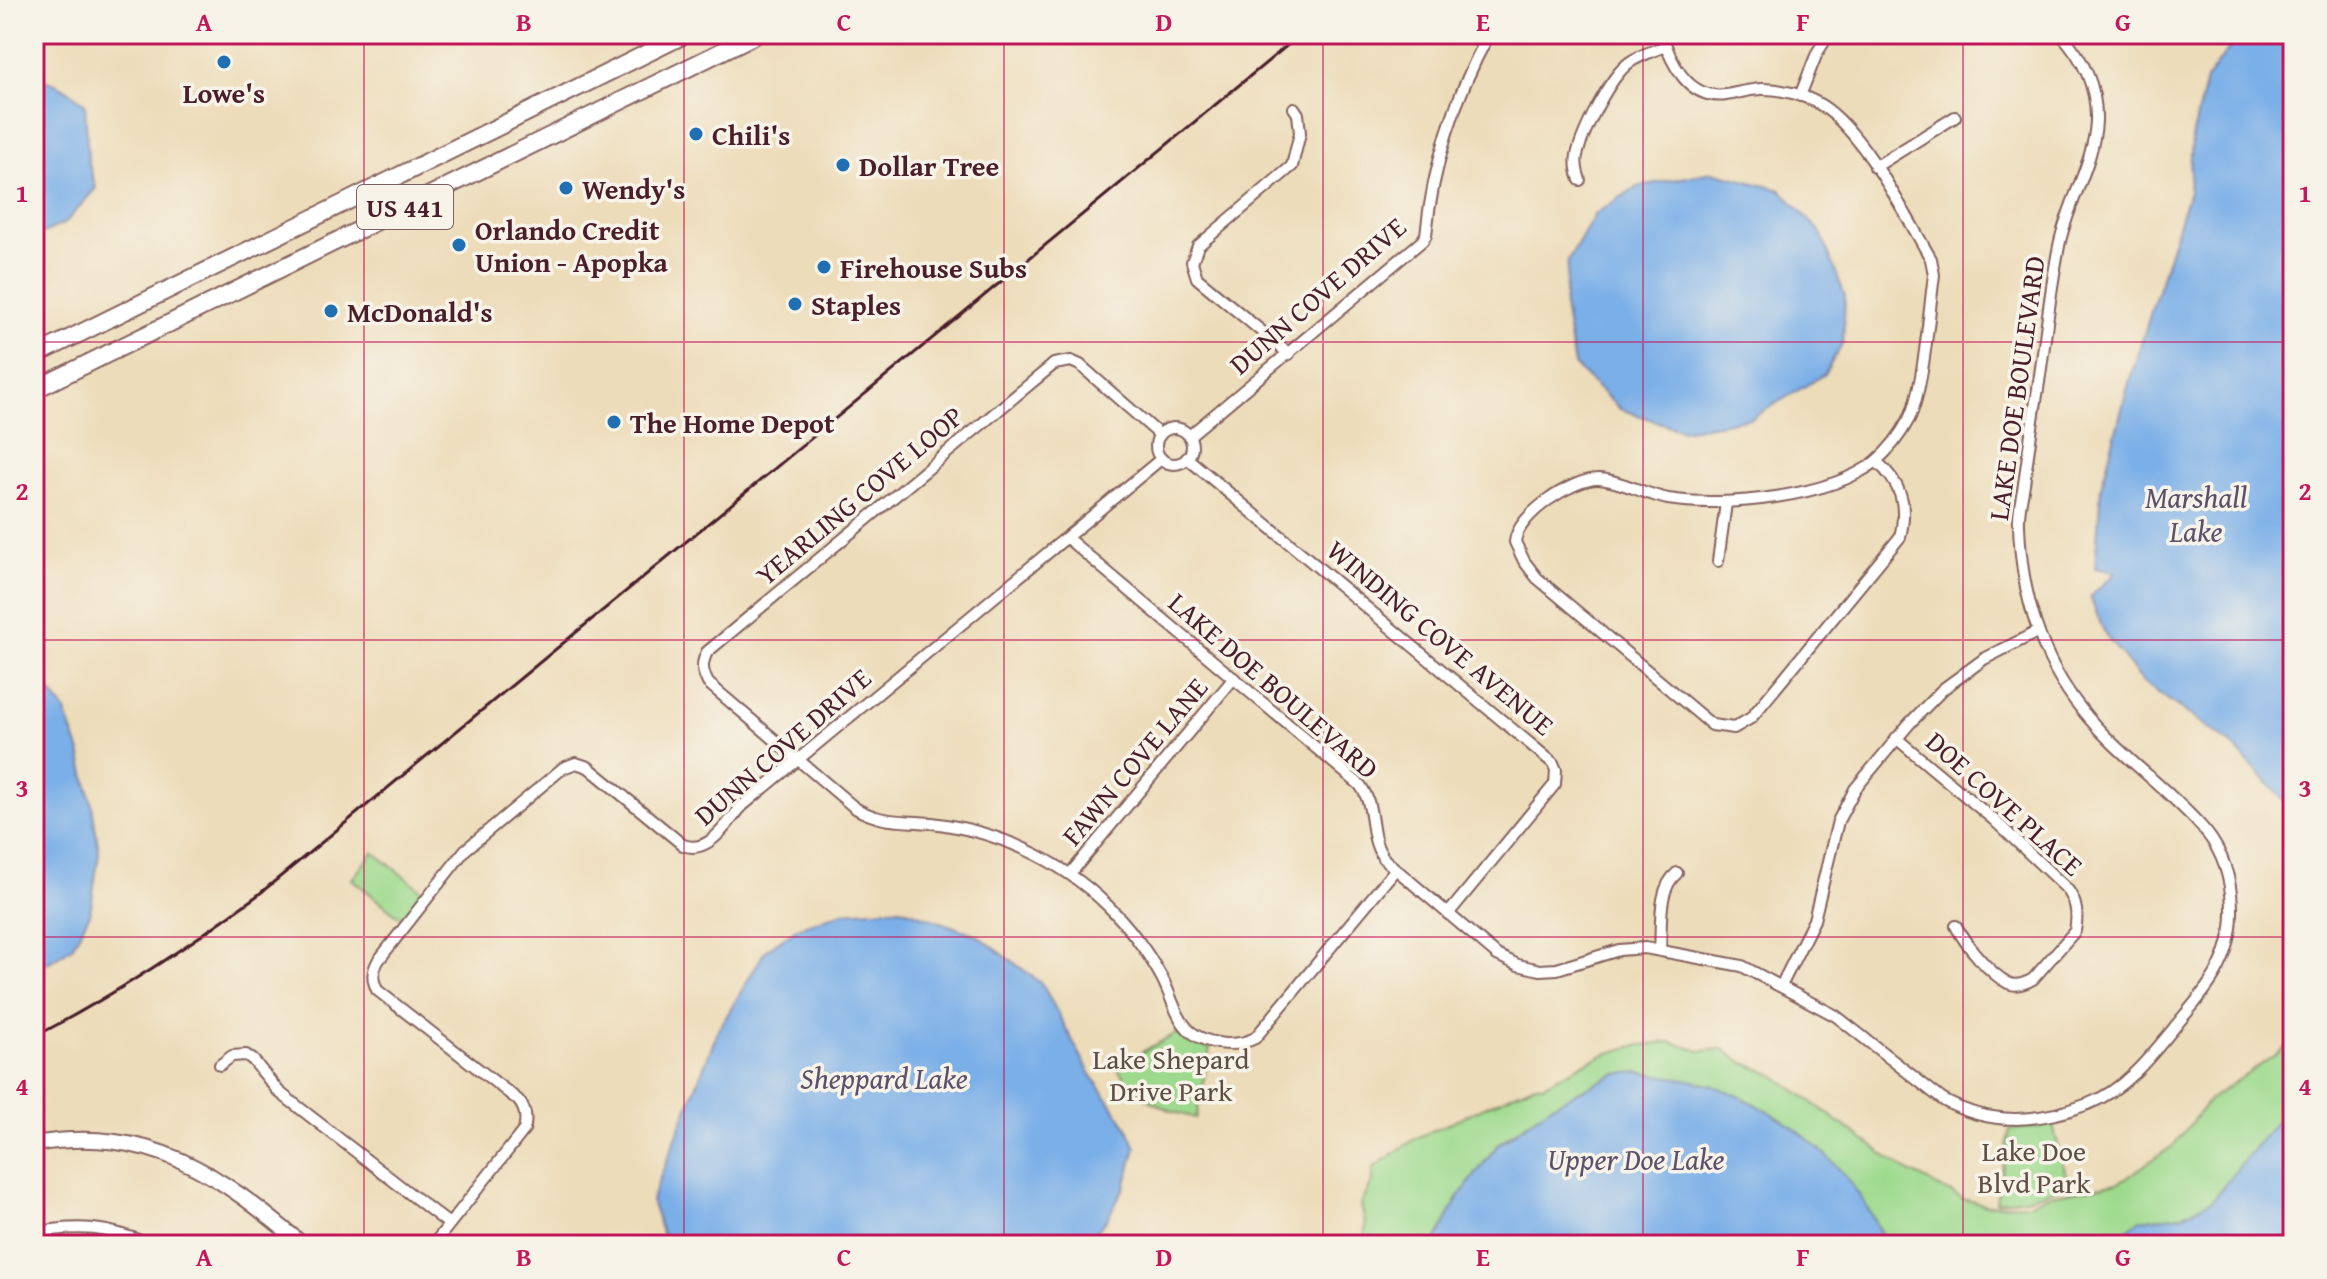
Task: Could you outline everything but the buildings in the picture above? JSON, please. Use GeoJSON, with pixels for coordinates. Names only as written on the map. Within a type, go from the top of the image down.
{"type":"FeatureCollection","features":[{"type":"Feature","properties":{"kind":"main road","name":"US 441"},"geometry":{"type":"LineString","coordinates":[[34,356],[686,34]]}},
{"type":"Feature","properties":{"kind":"main road","name":"US 441"},"geometry":{"type":"LineString","coordinates":[[34,390],[757,34]]}},
{"type":"Feature","properties":{"kind":"main road"},"geometry":{"type":"LineString","coordinates":[[34,1144],[67,1139],[102,1139],[171,1155],[227,1184],[303,1245]]}},
{"type":"Feature","properties":{"kind":"street","name":"DUNN COVE DRIVE"},"geometry":{"type":"LineString","coordinates":[[1189,436],[1418,246],[1426,235],[1434,179],[1459,94],[1489,34]]}},
{"type":"Feature","properties":{"kind":"street"},"geometry":{"type":"LineString","coordinates":[[1662,34],[1681,76],[1690,85],[1703,92],[1725,95],[1762,89],[1800,96],[1821,105],[1849,130],[1875,167],[1931,259],[1934,275],[1914,407],[1897,437],[1876,461],[1825,485],[1726,503],[1667,499],[1602,479],[1591,480],[1540,506],[1519,528],[1515,537],[1521,555],[1537,578],[1712,725],[1734,728],[1751,718],[1900,537],[1905,509],[1902,496],[1896,482],[1876,461]]}},
{"type":"Feature","properties":{"kind":"street"},"geometry":{"type":"LineString","coordinates":[[1800,96],[1817,53],[1829,34]]}},
{"type":"Feature","properties":{"kind":"street","name":"LAKE DOE BOULEVARD"},"geometry":{"type":"LineString","coordinates":[[1067,538],[1360,785],[1370,804],[1375,845],[1385,860],[1504,959],[1540,970],[1557,969],[1630,948],[1660,949],[1742,966],[1836,1016],[1943,1100],[1977,1115],[2020,1120],[2068,1112],[2095,1101],[2115,1088],[2147,1059],[2201,996],[2218,970],[2231,927],[2230,882],[2221,857],[2203,828],[2102,734],[2081,709],[2048,659],[2037,632],[2025,585],[2018,522],[2059,245],[2092,145],[2096,119],[2094,97],[2083,62],[2061,34]]}},
{"type":"Feature","properties":{"kind":"street"},"geometry":{"type":"LineString","coordinates":[[1580,180],[1576,166],[1578,153],[1617,75],[1632,60],[1665,46]]}},
{"type":"Feature","properties":{"kind":"street"},"geometry":{"type":"LineString","coordinates":[[1289,354],[1197,278],[1192,262],[1198,246],[1292,166],[1300,133],[1298,114],[1294,108]]}},
{"type":"Feature","properties":{"kind":"street"},"geometry":{"type":"LineString","coordinates":[[1875,167],[1955,117]]}},
{"type":"Feature","properties":{"kind":"street","name":"YEARLING COVE LOOP"},"geometry":{"type":"LineString","coordinates":[[798,759],[708,683],[702,662],[707,652],[1054,364],[1071,361],[1080,365],[1160,435]]}},
{"type":"Feature","properties":{"kind":"street"},"geometry":{"type":"LineString","coordinates":[[1175,429],[1189,436],[1192,447],[1187,458],[1177,464],[1161,459],[1156,449],[1160,435],[1175,429]]}},
{"type":"Feature","properties":{"kind":"street","name":"WINDING COVE AVENUE"},"geometry":{"type":"LineString","coordinates":[[1187,458],[1553,763],[1555,784],[1448,914]]}},
{"type":"Feature","properties":{"kind":"street","name":"DUNN COVE DRIVE"},"geometry":{"type":"LineString","coordinates":[[433,1245],[524,1130],[525,1113],[518,1100],[377,990],[373,976],[378,961],[465,850],[569,765],[576,763],[588,767],[683,845],[695,848],[707,844],[742,806],[1161,459]]}},
{"type":"Feature","properties":{"kind":"street"},"geometry":{"type":"LineString","coordinates":[[1718,561],[1726,503]]}},
{"type":"Feature","properties":{"kind":"street"},"geometry":{"type":"LineString","coordinates":[[1781,986],[1814,920],[1836,830],[1846,804],[1922,709],[1963,674],[2002,648],[2037,632]]}},
{"type":"Feature","properties":{"kind":"street","name":"FAWN COVE LANE"},"geometry":{"type":"LineString","coordinates":[[1070,874],[1234,678]]}},
{"type":"Feature","properties":{"kind":"street","name":"DOE COVE PLACE"},"geometry":{"type":"LineString","coordinates":[[1896,738],[1994,820],[2067,889],[2076,903],[2075,931],[2033,979],[2025,983],[2008,983],[1970,950],[1956,926]]}},
{"type":"Feature","properties":{"kind":"street"},"geometry":{"type":"LineString","coordinates":[[798,759],[855,808],[881,821],[931,823],[979,833],[1034,854],[1070,874],[1127,926],[1163,979],[1183,1023],[1190,1031],[1226,1044],[1255,1038],[1395,870]]}},
{"type":"Feature","properties":{"kind":"street"},"geometry":{"type":"LineString","coordinates":[[1660,949],[1664,889],[1677,873]]}},
{"type":"Feature","properties":{"kind":"street"},"geometry":{"type":"LineString","coordinates":[[220,1065],[232,1056],[246,1055],[279,1092],[449,1224]]}},
{"type":"Feature","properties":{"kind":"street"},"geometry":{"type":"LineString","coordinates":[[34,1233],[64,1227],[97,1228],[128,1235],[151,1245]]}},
{"type":"Feature","properties":{"kind":"green space"},"geometry":{"type":"Polygon","coordinates":[[[373,852],[424,892],[402,919],[352,879],[373,852]]]}},
{"type":"Feature","properties":{"kind":"green space","name":"Lake Shepard Drive Park"},"geometry":{"type":"Polygon","coordinates":[[[1179,1032],[1193,1043],[1210,1048],[1196,1118],[1151,1101],[1132,1086],[1116,1066],[1179,1032]]]}},
{"type":"Feature","properties":{"kind":"green space"},"geometry":{"type":"Polygon","coordinates":[[[1671,1042],[1700,1051],[1723,1049],[1742,1062],[1774,1075],[1904,1169],[1963,1199],[1988,1205],[2027,1204],[2046,1196],[2118,1183],[2173,1146],[2209,1100],[2293,1043],[2293,1113],[2273,1125],[2212,1201],[2182,1215],[2140,1220],[2119,1235],[2116,1245],[1885,1245],[1878,1226],[1615,1074],[1554,1104],[1498,1144],[1458,1198],[1434,1245],[1362,1245],[1366,1226],[1361,1205],[1373,1181],[1373,1168],[1416,1138],[1535,1084],[1543,1085],[1604,1055],[1634,1046],[1671,1042]]]}},
{"type":"Feature","properties":{"kind":"green space","name":"Lake Doe Blvd Park"},"geometry":{"type":"Polygon","coordinates":[[[2052,1122],[2069,1186],[1996,1202],[2010,1129],[2033,1128],[2052,1122]]]}},
{"type":"Feature","properties":{"kind":"water","name":"Marshall Lake"},"geometry":{"type":"Polygon","coordinates":[[[2236,34],[2293,34],[2293,810],[2231,744],[2143,682],[2105,634],[2090,597],[2116,572],[2095,568],[2101,487],[2130,379],[2189,191],[2192,138],[2206,80],[2233,43],[2236,34]]]}},
{"type":"Feature","properties":{"kind":"water"},"geometry":{"type":"Polygon","coordinates":[[[34,79],[61,87],[85,104],[88,161],[96,188],[65,223],[41,234],[34,232],[34,79]]]}},
{"type":"Feature","properties":{"kind":"water"},"geometry":{"type":"Polygon","coordinates":[[[1712,172],[1781,190],[1821,233],[1845,296],[1843,342],[1825,374],[1752,418],[1682,430],[1620,409],[1574,365],[1564,306],[1568,261],[1595,214],[1637,187],[1712,172]]]}},
{"type":"Feature","properties":{"kind":"water"},"geometry":{"type":"Polygon","coordinates":[[[34,671],[64,709],[80,752],[99,853],[90,913],[72,947],[34,972],[34,671]]]}},
{"type":"Feature","properties":{"kind":"water","name":"Sheppard Lake"},"geometry":{"type":"Polygon","coordinates":[[[901,908],[977,935],[1042,984],[1090,1073],[1127,1127],[1136,1148],[1125,1186],[1108,1217],[1086,1245],[666,1245],[651,1201],[718,1031],[765,951],[798,928],[843,912],[901,908]]]}},
{"type":"Feature","properties":{"kind":"water","name":"Upper Doe Lake"},"geometry":{"type":"Polygon","coordinates":[[[1639,1072],[1717,1087],[1771,1113],[1795,1129],[1839,1169],[1857,1192],[1885,1245],[1434,1245],[1458,1198],[1498,1145],[1554,1104],[1615,1074],[1639,1072]]]}},
{"type":"Feature","properties":{"kind":"water"},"geometry":{"type":"Polygon","coordinates":[[[2293,1113],[2293,1245],[2116,1245],[2119,1235],[2140,1220],[2182,1215],[2212,1201],[2273,1125],[2293,1113]]]}},
{"type":"Feature","properties":{"kind":"railway"},"geometry":{"type":"LineString","coordinates":[[34,1037],[149,970],[258,895],[1301,34]]}},
{"type":"Feature","properties":{"kind":"place","name":"Lowe's"},"geometry":{"type":"Point","coordinates":[224,62]}},
{"type":"Feature","properties":{"kind":"place","name":"Chili's"},"geometry":{"type":"Point","coordinates":[696,134]}},
{"type":"Feature","properties":{"kind":"place","name":"Dollar Tree"},"geometry":{"type":"Point","coordinates":[843,165]}},
{"type":"Feature","properties":{"kind":"place","name":"Wendy's"},"geometry":{"type":"Point","coordinates":[566,188]}},
{"type":"Feature","properties":{"kind":"place","name":"Orlando Credit Union - Apopka"},"geometry":{"type":"Point","coordinates":[459,245]}},
{"type":"Feature","properties":{"kind":"place","name":"Firehouse Subs"},"geometry":{"type":"Point","coordinates":[824,267]}},
{"type":"Feature","properties":{"kind":"place","name":"Staples"},"geometry":{"type":"Point","coordinates":[795,304]}},
{"type":"Feature","properties":{"kind":"place","name":"McDonald's"},"geometry":{"type":"Point","coordinates":[331,311]}},
{"type":"Feature","properties":{"kind":"place","name":"The Home Depot"},"geometry":{"type":"Point","coordinates":[614,422]}}]}
